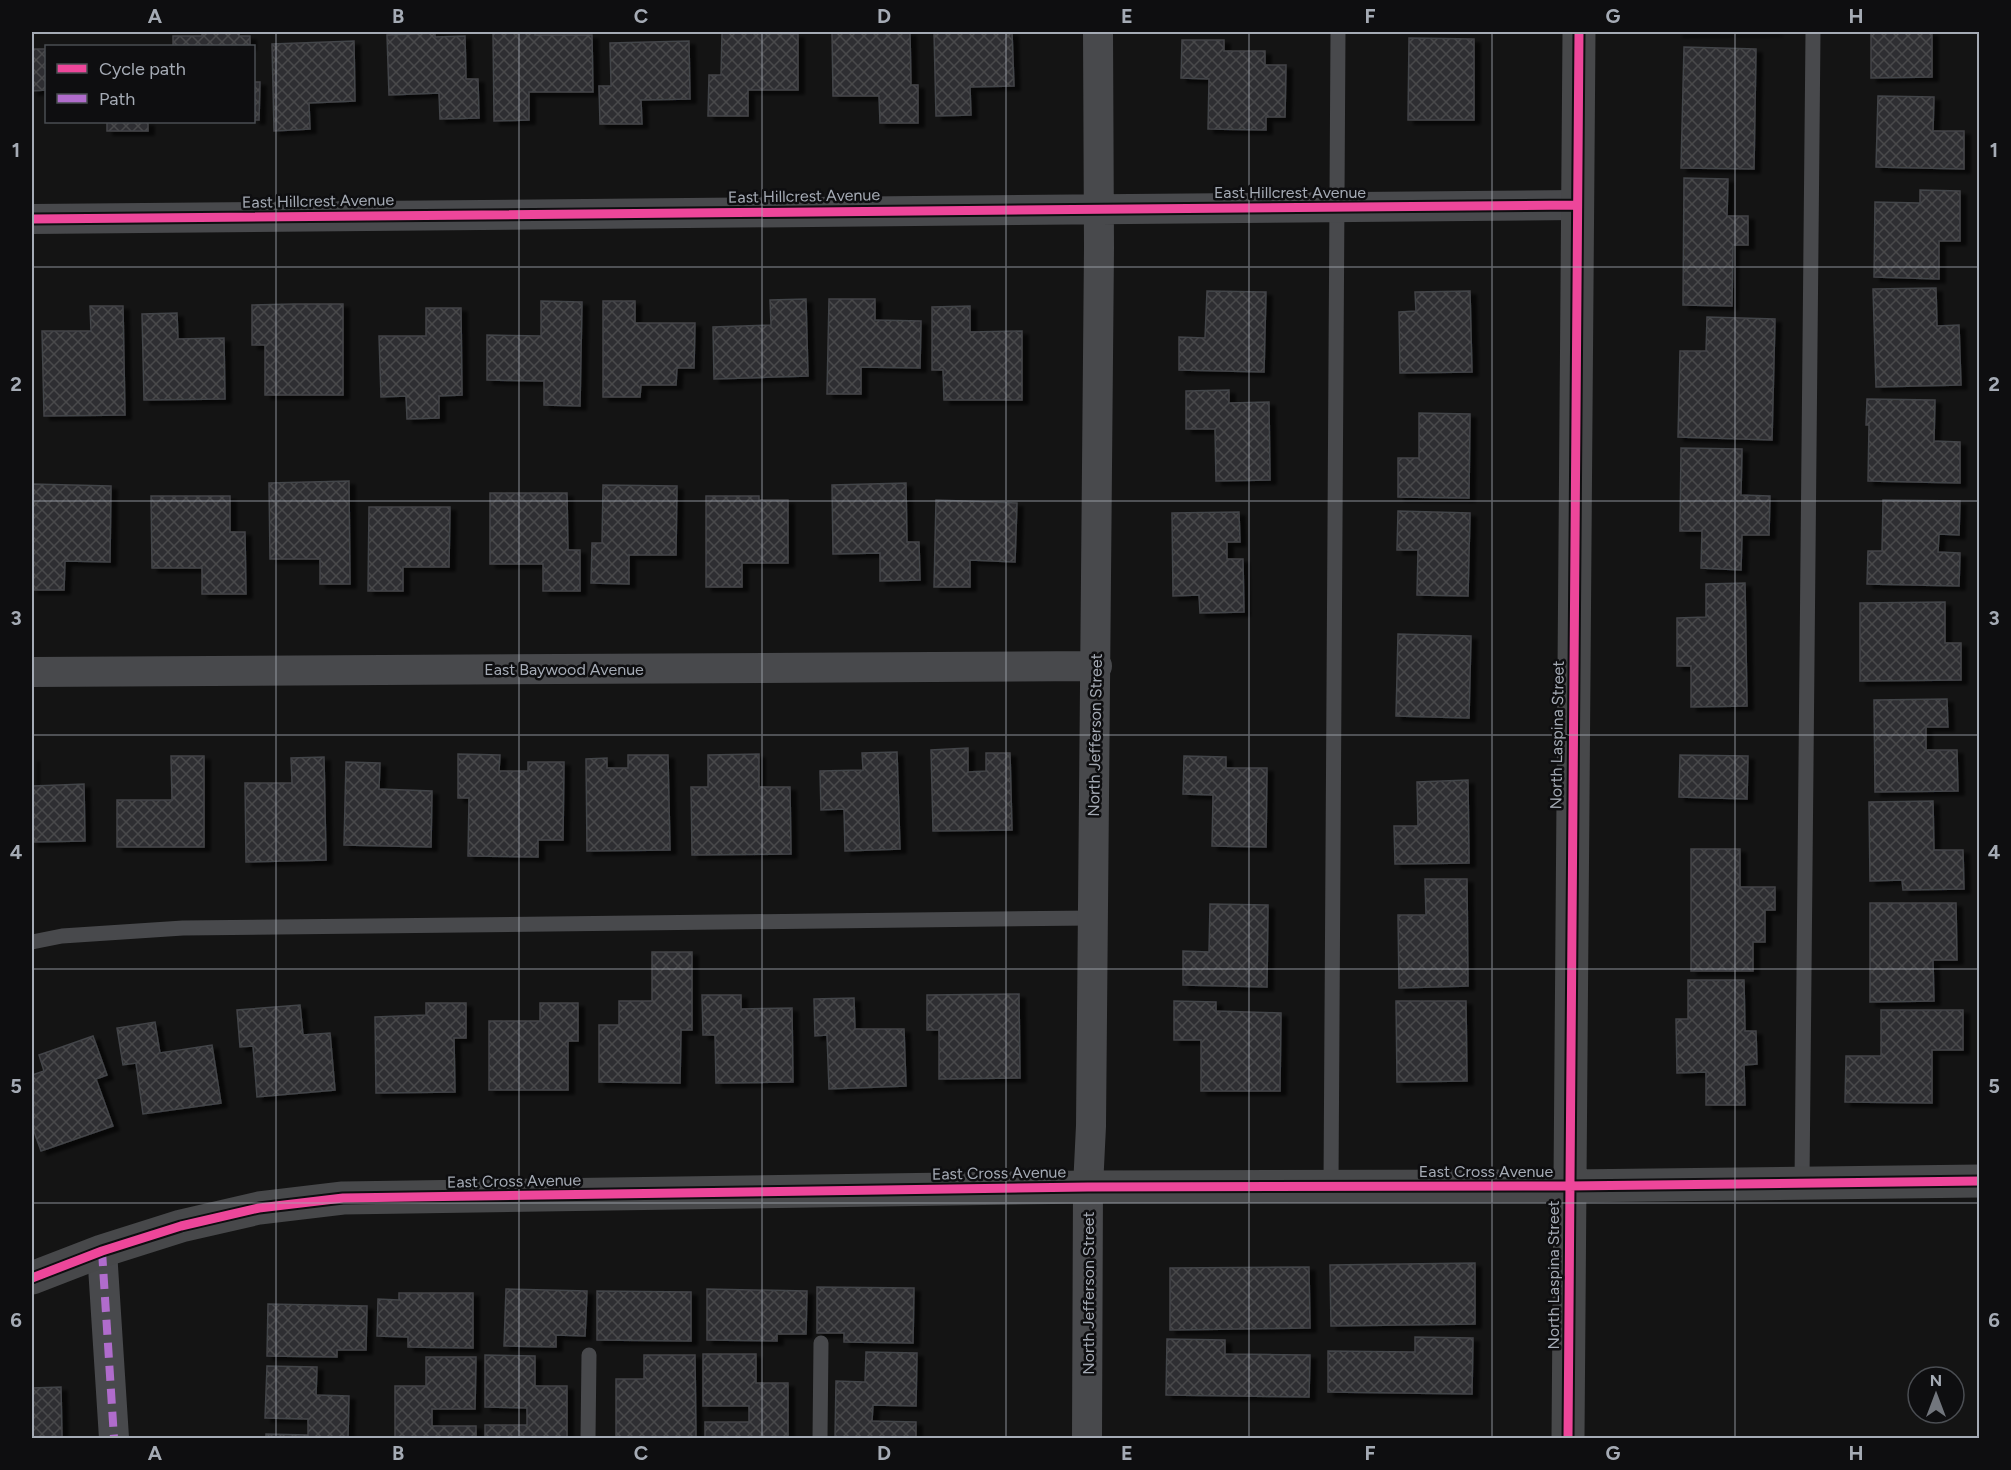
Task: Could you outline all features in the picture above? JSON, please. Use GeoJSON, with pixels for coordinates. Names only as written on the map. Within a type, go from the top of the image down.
{"type":"FeatureCollection","features":[{"type":"Feature","properties":{"kind":"street","name":"North Jefferson Street"},"geometry":{"type":"LineString","coordinates":[[1087,1438],[1088,1187],[1091,1126],[1096,666],[1098,32]]}},
{"type":"Feature","properties":{"kind":"street","name":"North Laspina Street"},"geometry":{"type":"LineString","coordinates":[[1568,1438],[1578,32]]}},
{"type":"Feature","properties":{"kind":"street","name":"East Hillcrest Avenue"},"geometry":{"type":"LineString","coordinates":[[32,219],[1577,205]]}},
{"type":"Feature","properties":{"kind":"street","name":"East Baywood Avenue"},"geometry":{"type":"LineString","coordinates":[[32,672],[1096,666]]}},
{"type":"Feature","properties":{"kind":"street","name":"East Cross Avenue"},"geometry":{"type":"LineString","coordinates":[[32,1278],[102,1251],[181,1226],[259,1208],[343,1198],[1088,1187],[1568,1186],[1980,1181]]}},
{"type":"Feature","properties":{"kind":"street"},"geometry":{"type":"LineString","coordinates":[[102,1251],[114,1438]]}},
{"type":"Feature","properties":{"kind":"lane"},"geometry":{"type":"LineString","coordinates":[[1331,1185],[1338,32]]}},
{"type":"Feature","properties":{"kind":"lane"},"geometry":{"type":"LineString","coordinates":[[1802,1183],[1813,32]]}},
{"type":"Feature","properties":{"kind":"lane"},"geometry":{"type":"LineString","coordinates":[[32,942],[62,936],[183,928],[1093,918]]}},
{"type":"Feature","properties":{"kind":"lane"},"geometry":{"type":"LineString","coordinates":[[820,1438],[821,1343]]}},
{"type":"Feature","properties":{"kind":"lane"},"geometry":{"type":"LineString","coordinates":[[588,1438],[589,1355]]}},
{"type":"Feature","properties":{"kind":"building"},"geometry":{"type":"Polygon","coordinates":[[[202,32],[239,32],[239,36],[250,36],[250,45],[173,45],[173,36],[202,36],[202,32]]]}},
{"type":"Feature","properties":{"kind":"building"},"geometry":{"type":"Polygon","coordinates":[[[493,32],[592,35],[593,92],[529,92],[529,120],[494,121],[493,32]]]}},
{"type":"Feature","properties":{"kind":"building"},"geometry":{"type":"Polygon","coordinates":[[[832,32],[910,32],[911,85],[918,85],[918,123],[880,123],[879,96],[833,96],[832,32]]]}},
{"type":"Feature","properties":{"kind":"building"},"geometry":{"type":"Polygon","coordinates":[[[934,32],[1012,32],[1014,86],[970,87],[971,115],[936,116],[934,32]]]}},
{"type":"Feature","properties":{"kind":"building"},"geometry":{"type":"Polygon","coordinates":[[[1677,32],[1777,32],[1677,33],[1677,32]]]}},
{"type":"Feature","properties":{"kind":"building"},"geometry":{"type":"Polygon","coordinates":[[[1871,32],[1932,32],[1932,77],[1871,78],[1871,32]]]}},
{"type":"Feature","properties":{"kind":"building"},"geometry":{"type":"Polygon","coordinates":[[[435,33],[435,37],[465,36],[466,79],[478,79],[479,118],[440,119],[439,93],[389,95],[387,35],[435,33]]]}},
{"type":"Feature","properties":{"kind":"building"},"geometry":{"type":"Polygon","coordinates":[[[722,33],[798,34],[798,90],[748,90],[748,116],[708,116],[709,75],[721,75],[722,33]]]}},
{"type":"Feature","properties":{"kind":"building"},"geometry":{"type":"Polygon","coordinates":[[[1409,38],[1474,39],[1474,120],[1408,120],[1409,38]]]}},
{"type":"Feature","properties":{"kind":"building"},"geometry":{"type":"Polygon","coordinates":[[[1182,40],[1224,40],[1224,51],[1265,51],[1265,65],[1286,65],[1285,117],[1266,117],[1266,130],[1208,129],[1209,79],[1181,78],[1182,40]]]}},
{"type":"Feature","properties":{"kind":"building"},"geometry":{"type":"Polygon","coordinates":[[[354,41],[355,101],[309,103],[310,129],[274,131],[272,44],[354,41]]]}},
{"type":"Feature","properties":{"kind":"building"},"geometry":{"type":"Polygon","coordinates":[[[689,41],[690,99],[641,100],[642,124],[600,124],[599,86],[611,86],[610,43],[689,41]]]}},
{"type":"Feature","properties":{"kind":"building"},"geometry":{"type":"Polygon","coordinates":[[[1684,47],[1756,49],[1754,169],[1681,168],[1684,47]]]}},
{"type":"Feature","properties":{"kind":"building"},"geometry":{"type":"Polygon","coordinates":[[[32,49],[45,49],[45,90],[32,91],[32,49]]]}},
{"type":"Feature","properties":{"kind":"building"},"geometry":{"type":"Polygon","coordinates":[[[255,82],[260,82],[259,120],[255,120],[255,82]]]}},
{"type":"Feature","properties":{"kind":"building"},"geometry":{"type":"Polygon","coordinates":[[[1878,96],[1934,97],[1933,131],[1964,131],[1964,169],[1876,167],[1878,96]]]}},
{"type":"Feature","properties":{"kind":"building"},"geometry":{"type":"Polygon","coordinates":[[[107,123],[148,123],[148,131],[107,131],[107,123]]]}},
{"type":"Feature","properties":{"kind":"building"},"geometry":{"type":"Polygon","coordinates":[[[1684,178],[1728,179],[1727,216],[1748,216],[1748,245],[1733,245],[1732,306],[1683,305],[1684,178]]]}},
{"type":"Feature","properties":{"kind":"building"},"geometry":{"type":"Polygon","coordinates":[[[1920,190],[1960,191],[1960,241],[1939,241],[1939,279],[1874,277],[1875,202],[1920,203],[1920,190]]]}},
{"type":"Feature","properties":{"kind":"building"},"geometry":{"type":"Polygon","coordinates":[[[1936,288],[1937,326],[1959,325],[1961,385],[1876,387],[1873,289],[1936,288]]]}},
{"type":"Feature","properties":{"kind":"building"},"geometry":{"type":"Polygon","coordinates":[[[1207,291],[1266,292],[1264,372],[1179,370],[1179,337],[1205,338],[1207,291]]]}},
{"type":"Feature","properties":{"kind":"building"},"geometry":{"type":"Polygon","coordinates":[[[1470,291],[1472,372],[1400,373],[1399,312],[1416,311],[1415,292],[1470,291]]]}},
{"type":"Feature","properties":{"kind":"building"},"geometry":{"type":"Polygon","coordinates":[[[806,299],[808,376],[714,379],[713,327],[771,325],[770,300],[806,299]]]}},
{"type":"Feature","properties":{"kind":"building"},"geometry":{"type":"Polygon","coordinates":[[[829,299],[875,299],[875,320],[921,321],[920,368],[861,367],[861,394],[827,394],[829,299]]]}},
{"type":"Feature","properties":{"kind":"building"},"geometry":{"type":"Polygon","coordinates":[[[541,301],[582,302],[580,406],[544,405],[544,381],[487,380],[487,335],[541,336],[541,301]]]}},
{"type":"Feature","properties":{"kind":"building"},"geometry":{"type":"Polygon","coordinates":[[[603,301],[635,301],[635,323],[695,323],[694,368],[677,368],[676,385],[641,385],[640,397],[603,397],[603,301]]]}},
{"type":"Feature","properties":{"kind":"building"},"geometry":{"type":"Polygon","coordinates":[[[343,304],[343,395],[265,395],[265,345],[252,345],[252,305],[343,304]]]}},
{"type":"Feature","properties":{"kind":"building"},"geometry":{"type":"Polygon","coordinates":[[[90,306],[123,306],[125,415],[44,416],[42,331],[91,331],[90,306]]]}},
{"type":"Feature","properties":{"kind":"building"},"geometry":{"type":"Polygon","coordinates":[[[970,306],[970,332],[1022,331],[1022,400],[944,400],[943,370],[932,370],[932,307],[970,306]]]}},
{"type":"Feature","properties":{"kind":"building"},"geometry":{"type":"Polygon","coordinates":[[[426,308],[461,308],[462,395],[439,396],[439,418],[407,419],[406,396],[381,397],[379,336],[426,336],[426,308]]]}},
{"type":"Feature","properties":{"kind":"building"},"geometry":{"type":"Polygon","coordinates":[[[177,313],[178,339],[224,338],[225,399],[144,400],[142,314],[177,313]]]}},
{"type":"Feature","properties":{"kind":"building"},"geometry":{"type":"Polygon","coordinates":[[[1707,317],[1775,319],[1772,440],[1678,437],[1680,351],[1706,351],[1707,317]]]}},
{"type":"Feature","properties":{"kind":"building"},"geometry":{"type":"Polygon","coordinates":[[[1229,390],[1229,403],[1269,402],[1270,480],[1216,481],[1215,429],[1186,429],[1186,391],[1229,390]]]}},
{"type":"Feature","properties":{"kind":"building"},"geometry":{"type":"Polygon","coordinates":[[[1867,399],[1935,400],[1934,441],[1960,442],[1960,483],[1868,481],[1867,399]]]}},
{"type":"Feature","properties":{"kind":"building"},"geometry":{"type":"Polygon","coordinates":[[[1419,413],[1470,414],[1469,498],[1398,497],[1398,458],[1419,458],[1419,413]]]}},
{"type":"Feature","properties":{"kind":"building"},"geometry":{"type":"Polygon","coordinates":[[[1681,448],[1742,449],[1741,495],[1770,496],[1769,535],[1742,535],[1741,570],[1701,568],[1702,531],[1680,531],[1681,448]]]}},
{"type":"Feature","properties":{"kind":"building"},"geometry":{"type":"Polygon","coordinates":[[[349,481],[350,584],[320,584],[320,559],[270,559],[269,483],[349,481]]]}},
{"type":"Feature","properties":{"kind":"building"},"geometry":{"type":"Polygon","coordinates":[[[906,483],[907,542],[919,542],[920,580],[880,581],[880,553],[833,554],[832,485],[906,483]]]}},
{"type":"Feature","properties":{"kind":"building"},"geometry":{"type":"Polygon","coordinates":[[[32,484],[111,486],[110,562],[65,561],[64,590],[32,590],[32,484]]]}},
{"type":"Feature","properties":{"kind":"building"},"geometry":{"type":"Polygon","coordinates":[[[603,485],[677,486],[676,555],[629,555],[629,584],[591,583],[592,543],[602,543],[603,485]]]}},
{"type":"Feature","properties":{"kind":"building"},"geometry":{"type":"Polygon","coordinates":[[[490,493],[567,493],[568,550],[580,550],[580,591],[543,591],[543,564],[490,564],[490,493]]]}},
{"type":"Feature","properties":{"kind":"building"},"geometry":{"type":"Polygon","coordinates":[[[151,496],[230,496],[230,532],[245,532],[246,594],[202,594],[202,568],[152,568],[151,496]]]}},
{"type":"Feature","properties":{"kind":"building"},"geometry":{"type":"Polygon","coordinates":[[[706,496],[759,496],[759,500],[788,500],[788,563],[742,563],[742,587],[706,587],[706,496]]]}},
{"type":"Feature","properties":{"kind":"building"},"geometry":{"type":"Polygon","coordinates":[[[936,500],[1017,503],[1015,562],[970,560],[970,587],[934,587],[936,500]]]}},
{"type":"Feature","properties":{"kind":"building"},"geometry":{"type":"Polygon","coordinates":[[[1883,500],[1960,501],[1959,535],[1939,534],[1938,552],[1960,553],[1959,586],[1867,584],[1868,551],[1882,551],[1883,500]]]}},
{"type":"Feature","properties":{"kind":"building"},"geometry":{"type":"Polygon","coordinates":[[[369,507],[450,507],[449,567],[403,567],[403,591],[368,591],[369,507]]]}},
{"type":"Feature","properties":{"kind":"building"},"geometry":{"type":"Polygon","coordinates":[[[1398,511],[1470,513],[1468,596],[1417,595],[1418,550],[1397,550],[1398,511]]]}},
{"type":"Feature","properties":{"kind":"building"},"geometry":{"type":"Polygon","coordinates":[[[1239,512],[1240,542],[1227,542],[1227,559],[1243,559],[1244,612],[1200,613],[1199,595],[1173,596],[1172,513],[1239,512]]]}},
{"type":"Feature","properties":{"kind":"building"},"geometry":{"type":"Polygon","coordinates":[[[1745,583],[1747,706],[1691,707],[1691,666],[1677,666],[1677,618],[1706,617],[1706,584],[1745,583]]]}},
{"type":"Feature","properties":{"kind":"building"},"geometry":{"type":"Polygon","coordinates":[[[1945,602],[1945,643],[1961,643],[1961,680],[1860,681],[1860,603],[1945,602]]]}},
{"type":"Feature","properties":{"kind":"building"},"geometry":{"type":"Polygon","coordinates":[[[1398,634],[1471,636],[1469,718],[1396,716],[1398,634]]]}},
{"type":"Feature","properties":{"kind":"building"},"geometry":{"type":"Polygon","coordinates":[[[1947,699],[1948,727],[1926,727],[1926,750],[1957,750],[1958,791],[1875,792],[1874,700],[1947,699]]]}},
{"type":"Feature","properties":{"kind":"building"},"geometry":{"type":"Polygon","coordinates":[[[968,748],[968,772],[986,771],[986,753],[1010,753],[1012,830],[933,831],[931,750],[968,748]]]}},
{"type":"Feature","properties":{"kind":"building"},"geometry":{"type":"Polygon","coordinates":[[[897,752],[900,849],[845,851],[844,809],[821,810],[820,771],[863,770],[862,753],[897,752]]]}},
{"type":"Feature","properties":{"kind":"building"},"geometry":{"type":"Polygon","coordinates":[[[458,754],[500,755],[499,771],[528,771],[528,762],[564,762],[563,840],[538,840],[538,857],[468,856],[469,798],[458,798],[458,754]]]}},
{"type":"Feature","properties":{"kind":"building"},"geometry":{"type":"Polygon","coordinates":[[[759,754],[759,787],[790,787],[791,854],[692,855],[691,787],[708,787],[708,755],[759,754]]]}},
{"type":"Feature","properties":{"kind":"building"},"geometry":{"type":"Polygon","coordinates":[[[628,755],[668,755],[670,850],[587,851],[586,759],[607,758],[607,768],[628,768],[628,755]]]}},
{"type":"Feature","properties":{"kind":"building"},"geometry":{"type":"Polygon","coordinates":[[[1680,755],[1748,756],[1747,799],[1679,797],[1680,755]]]}},
{"type":"Feature","properties":{"kind":"building"},"geometry":{"type":"Polygon","coordinates":[[[171,756],[204,756],[204,847],[117,847],[117,800],[172,800],[171,756]]]}},
{"type":"Feature","properties":{"kind":"building"},"geometry":{"type":"Polygon","coordinates":[[[1184,756],[1226,757],[1226,768],[1267,768],[1266,847],[1212,846],[1213,795],[1183,794],[1184,756]]]}},
{"type":"Feature","properties":{"kind":"building"},"geometry":{"type":"Polygon","coordinates":[[[324,757],[326,860],[246,862],[245,783],[292,783],[291,758],[324,757]]]}},
{"type":"Feature","properties":{"kind":"building"},"geometry":{"type":"Polygon","coordinates":[[[32,758],[33,786],[84,784],[85,841],[32,842],[32,758]]]}},
{"type":"Feature","properties":{"kind":"building"},"geometry":{"type":"Polygon","coordinates":[[[346,762],[380,763],[379,789],[432,791],[431,847],[344,845],[346,762]]]}},
{"type":"Feature","properties":{"kind":"building"},"geometry":{"type":"Polygon","coordinates":[[[1468,780],[1469,863],[1395,864],[1394,826],[1418,826],[1417,782],[1468,780]]]}},
{"type":"Feature","properties":{"kind":"building"},"geometry":{"type":"Polygon","coordinates":[[[1933,801],[1934,850],[1963,850],[1964,889],[1903,890],[1902,880],[1870,881],[1869,802],[1933,801]]]}},
{"type":"Feature","properties":{"kind":"building"},"geometry":{"type":"Polygon","coordinates":[[[1691,849],[1740,849],[1740,887],[1775,887],[1775,910],[1765,910],[1765,942],[1753,942],[1753,971],[1691,971],[1691,849]]]}},
{"type":"Feature","properties":{"kind":"building"},"geometry":{"type":"Polygon","coordinates":[[[1425,879],[1467,879],[1468,986],[1399,988],[1398,915],[1426,915],[1425,879]]]}},
{"type":"Feature","properties":{"kind":"building"},"geometry":{"type":"Polygon","coordinates":[[[1870,903],[1956,903],[1957,960],[1933,960],[1934,1001],[1870,1002],[1870,903]]]}},
{"type":"Feature","properties":{"kind":"building"},"geometry":{"type":"Polygon","coordinates":[[[1210,904],[1268,905],[1267,987],[1183,985],[1183,951],[1209,952],[1210,904]]]}},
{"type":"Feature","properties":{"kind":"building"},"geometry":{"type":"Polygon","coordinates":[[[652,952],[692,952],[692,1030],[681,1030],[680,1083],[599,1082],[599,1025],[619,1025],[619,1001],[652,1001],[652,952]]]}},
{"type":"Feature","properties":{"kind":"building"},"geometry":{"type":"Polygon","coordinates":[[[1688,980],[1744,980],[1745,1031],[1756,1031],[1757,1064],[1744,1065],[1745,1105],[1706,1105],[1706,1072],[1677,1073],[1676,1019],[1688,1019],[1688,980]]]}},
{"type":"Feature","properties":{"kind":"building"},"geometry":{"type":"Polygon","coordinates":[[[1019,994],[1020,1078],[939,1079],[939,1030],[927,1030],[927,995],[1019,994]]]}},
{"type":"Feature","properties":{"kind":"building"},"geometry":{"type":"Polygon","coordinates":[[[702,995],[741,995],[741,1009],[792,1008],[793,1082],[716,1083],[715,1035],[703,1035],[702,995]]]}},
{"type":"Feature","properties":{"kind":"building"},"geometry":{"type":"Polygon","coordinates":[[[854,998],[855,1029],[904,1029],[906,1086],[829,1089],[827,1035],[815,1036],[814,999],[854,998]]]}},
{"type":"Feature","properties":{"kind":"building"},"geometry":{"type":"Polygon","coordinates":[[[1174,1001],[1216,1002],[1216,1011],[1281,1013],[1280,1091],[1201,1091],[1201,1040],[1174,1040],[1174,1001]]]}},
{"type":"Feature","properties":{"kind":"building"},"geometry":{"type":"Polygon","coordinates":[[[1396,1001],[1466,1001],[1467,1081],[1397,1082],[1396,1001]]]}},
{"type":"Feature","properties":{"kind":"building"},"geometry":{"type":"Polygon","coordinates":[[[426,1003],[466,1003],[466,1038],[454,1038],[455,1092],[376,1093],[375,1017],[426,1015],[426,1003]]]}},
{"type":"Feature","properties":{"kind":"building"},"geometry":{"type":"Polygon","coordinates":[[[540,1003],[578,1003],[578,1041],[568,1041],[568,1090],[489,1090],[489,1021],[540,1021],[540,1003]]]}},
{"type":"Feature","properties":{"kind":"building"},"geometry":{"type":"Polygon","coordinates":[[[300,1005],[303,1035],[330,1033],[335,1090],[257,1097],[253,1046],[240,1047],[237,1010],[300,1005]]]}},
{"type":"Feature","properties":{"kind":"building"},"geometry":{"type":"Polygon","coordinates":[[[1881,1010],[1963,1010],[1963,1050],[1932,1050],[1932,1103],[1845,1102],[1846,1056],[1881,1056],[1881,1010]]]}},
{"type":"Feature","properties":{"kind":"building"},"geometry":{"type":"Polygon","coordinates":[[[155,1022],[160,1053],[212,1045],[221,1103],[143,1114],[136,1063],[123,1065],[117,1028],[155,1022]]]}},
{"type":"Feature","properties":{"kind":"building"},"geometry":{"type":"Polygon","coordinates":[[[93,1036],[107,1075],[96,1079],[113,1126],[41,1151],[32,1126],[32,1075],[44,1071],[39,1055],[93,1036]]]}},
{"type":"Feature","properties":{"kind":"building"},"geometry":{"type":"Polygon","coordinates":[[[1475,1263],[1475,1324],[1331,1326],[1330,1265],[1475,1263]]]}},
{"type":"Feature","properties":{"kind":"building"},"geometry":{"type":"Polygon","coordinates":[[[1309,1267],[1310,1328],[1170,1330],[1170,1268],[1309,1267]]]}},
{"type":"Feature","properties":{"kind":"building"},"geometry":{"type":"Polygon","coordinates":[[[817,1287],[914,1288],[913,1343],[844,1342],[844,1333],[817,1333],[817,1287]]]}},
{"type":"Feature","properties":{"kind":"building"},"geometry":{"type":"Polygon","coordinates":[[[506,1289],[587,1291],[585,1336],[556,1335],[556,1347],[504,1346],[506,1289]]]}},
{"type":"Feature","properties":{"kind":"building"},"geometry":{"type":"Polygon","coordinates":[[[707,1289],[807,1291],[806,1334],[777,1334],[777,1341],[707,1340],[707,1289]]]}},
{"type":"Feature","properties":{"kind":"building"},"geometry":{"type":"Polygon","coordinates":[[[597,1291],[691,1292],[691,1341],[597,1340],[597,1291]]]}},
{"type":"Feature","properties":{"kind":"building"},"geometry":{"type":"Polygon","coordinates":[[[399,1293],[473,1293],[473,1348],[408,1347],[408,1337],[377,1336],[378,1299],[399,1300],[399,1293]]]}},
{"type":"Feature","properties":{"kind":"building"},"geometry":{"type":"Polygon","coordinates":[[[268,1304],[367,1306],[366,1350],[337,1350],[337,1357],[267,1356],[268,1304]]]}},
{"type":"Feature","properties":{"kind":"building"},"geometry":{"type":"Polygon","coordinates":[[[1415,1337],[1473,1338],[1472,1394],[1328,1392],[1328,1351],[1415,1352],[1415,1337]]]}},
{"type":"Feature","properties":{"kind":"building"},"geometry":{"type":"Polygon","coordinates":[[[1167,1339],[1225,1340],[1225,1354],[1310,1355],[1309,1397],[1166,1395],[1167,1339]]]}},
{"type":"Feature","properties":{"kind":"building"},"geometry":{"type":"Polygon","coordinates":[[[866,1352],[917,1353],[916,1406],[873,1405],[872,1421],[916,1422],[916,1438],[835,1438],[836,1381],[865,1382],[866,1352]]]}},
{"type":"Feature","properties":{"kind":"building"},"geometry":{"type":"Polygon","coordinates":[[[703,1354],[756,1354],[756,1383],[788,1383],[788,1438],[705,1438],[705,1422],[749,1422],[749,1406],[703,1406],[703,1354]]]}},
{"type":"Feature","properties":{"kind":"building"},"geometry":{"type":"Polygon","coordinates":[[[485,1355],[535,1356],[535,1386],[567,1386],[567,1438],[485,1438],[485,1425],[527,1425],[527,1408],[485,1407],[485,1355]]]}},
{"type":"Feature","properties":{"kind":"building"},"geometry":{"type":"Polygon","coordinates":[[[644,1355],[695,1355],[696,1438],[616,1438],[616,1379],[644,1379],[644,1355]]]}},
{"type":"Feature","properties":{"kind":"building"},"geometry":{"type":"Polygon","coordinates":[[[426,1357],[476,1357],[475,1409],[432,1409],[432,1426],[476,1426],[476,1438],[395,1438],[395,1386],[426,1386],[426,1357]]]}},
{"type":"Feature","properties":{"kind":"building"},"geometry":{"type":"Polygon","coordinates":[[[267,1366],[317,1367],[316,1395],[349,1396],[348,1438],[266,1438],[266,1434],[308,1435],[308,1419],[265,1418],[267,1366]]]}},
{"type":"Feature","properties":{"kind":"building"},"geometry":{"type":"Polygon","coordinates":[[[61,1387],[62,1438],[32,1438],[32,1388],[61,1387]]]}},
{"type":"Feature","properties":{"kind":"marked path"},"geometry":{"type":"LineString","coordinates":[[102,1251],[114,1438]]}},
{"type":"Feature","properties":{"kind":"cycle path"},"geometry":{"type":"LineString","coordinates":[[1568,1438],[1579,32]]}},
{"type":"Feature","properties":{"kind":"cycle path"},"geometry":{"type":"LineString","coordinates":[[32,219],[1577,205]]}},
{"type":"Feature","properties":{"kind":"cycle path"},"geometry":{"type":"LineString","coordinates":[[32,1278],[102,1251],[181,1226],[259,1208],[343,1198],[1088,1187],[1568,1186],[1980,1181]]}}]}
